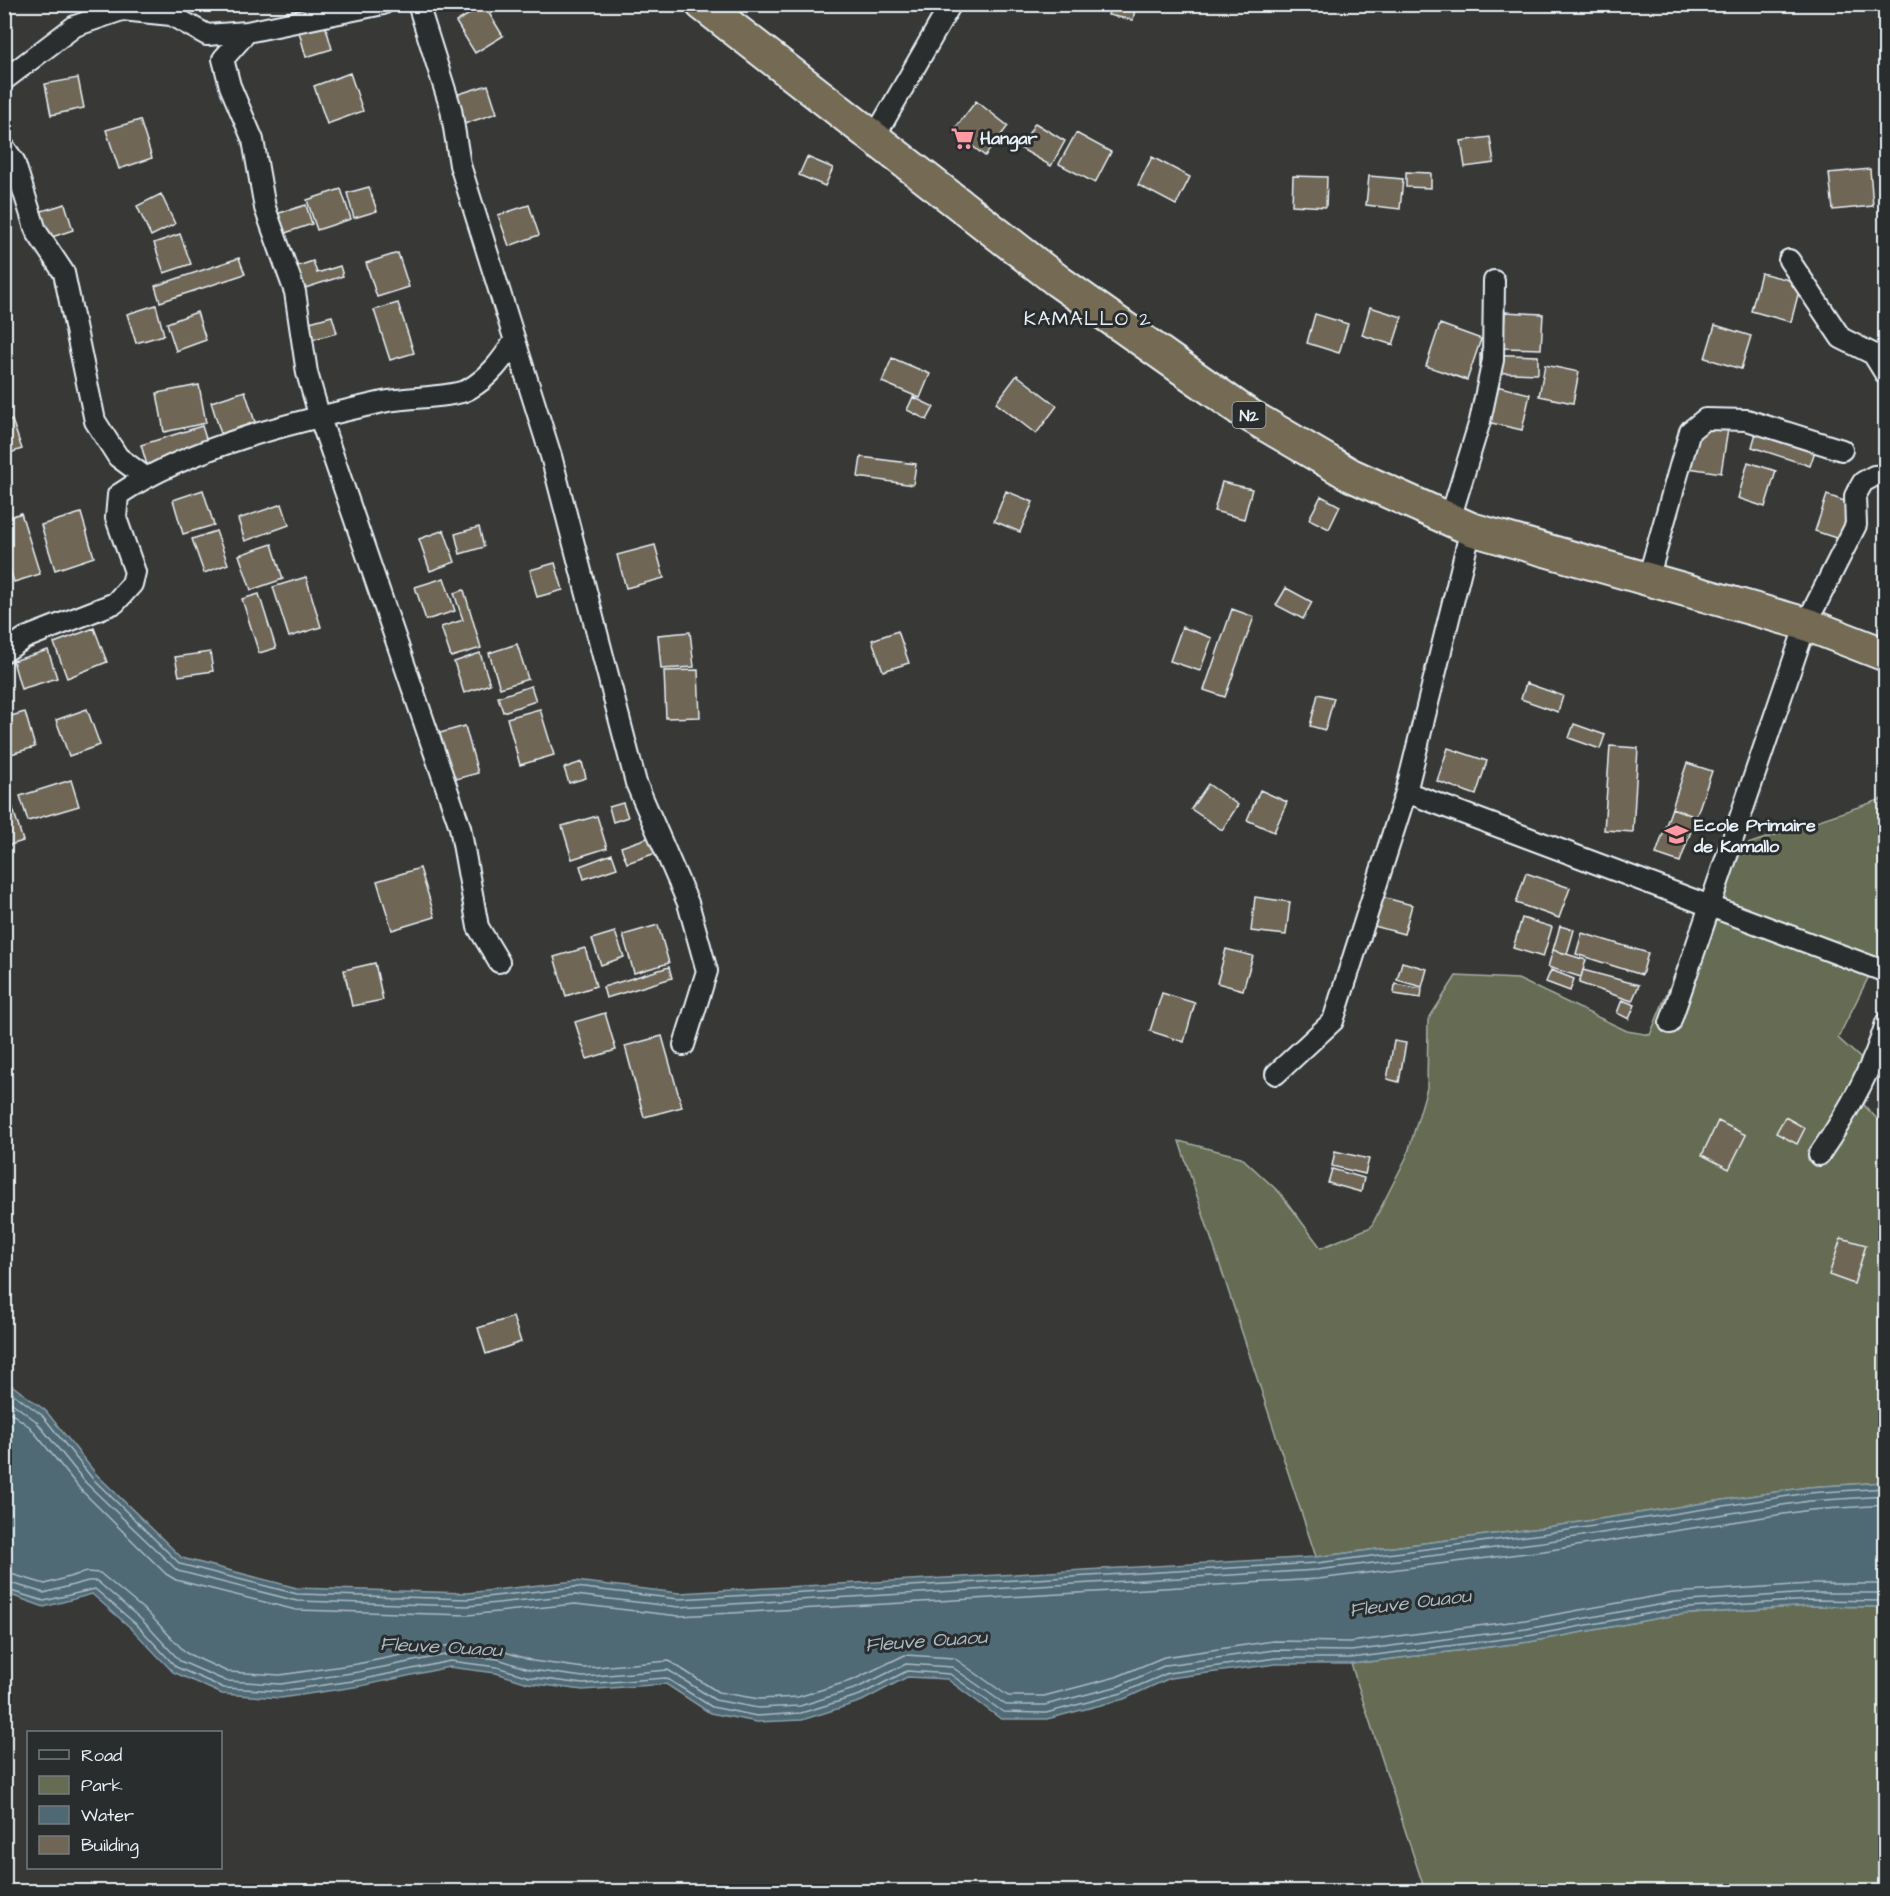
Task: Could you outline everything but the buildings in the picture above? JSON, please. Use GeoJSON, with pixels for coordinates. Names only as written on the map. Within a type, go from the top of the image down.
{"type":"FeatureCollection","features":[{"type":"Feature","properties":{"kind":"highway","name":"N2"},"geometry":{"type":"LineString","coordinates":[[702,4],[1058,281],[1245,412],[1351,475],[1461,524],[1806,624],[1886,656]]}},
{"type":"Feature","properties":{"kind":"street"},"geometry":{"type":"LineString","coordinates":[[207,35],[247,32],[383,4]]}},
{"type":"Feature","properties":{"kind":"street"},"geometry":{"type":"LineString","coordinates":[[874,138],[951,4]]}},
{"type":"Feature","properties":{"kind":"street"},"geometry":{"type":"LineString","coordinates":[[414,5],[451,109],[459,165],[551,456],[636,783],[688,903],[707,971],[684,1045]]}},
{"type":"Feature","properties":{"kind":"street"},"geometry":{"type":"LineString","coordinates":[[4,80],[75,26],[122,10],[171,15],[207,35],[223,59],[230,86],[254,140],[265,208],[295,292],[307,374],[320,418],[460,827],[477,927],[499,962]]}},
{"type":"Feature","properties":{"kind":"street"},"geometry":{"type":"LineString","coordinates":[[223,59],[247,32]]}},
{"type":"Feature","properties":{"kind":"street"},"geometry":{"type":"LineString","coordinates":[[4,147],[14,161],[36,231],[64,273],[95,421],[118,457],[145,477]]}},
{"type":"Feature","properties":{"kind":"street"},"geometry":{"type":"LineString","coordinates":[[1789,260],[1841,338],[1873,354],[1886,375]]}},
{"type":"Feature","properties":{"kind":"street"},"geometry":{"type":"LineString","coordinates":[[1276,1074],[1333,1022],[1406,792],[1493,360],[1494,281]]}},
{"type":"Feature","properties":{"kind":"street"},"geometry":{"type":"LineString","coordinates":[[4,652],[25,638],[115,603],[132,584],[135,572],[116,518],[118,495],[145,477],[267,429],[386,401],[467,391],[497,368],[514,340]]}},
{"type":"Feature","properties":{"kind":"street"},"geometry":{"type":"LineString","coordinates":[[1648,579],[1690,431],[1705,419],[1747,420],[1842,450]]}},
{"type":"Feature","properties":{"kind":"street"},"geometry":{"type":"LineString","coordinates":[[1670,1023],[1711,909],[1806,624],[1856,525],[1855,496],[1863,482],[1874,476],[1886,475]]}},
{"type":"Feature","properties":{"kind":"street"},"geometry":{"type":"LineString","coordinates":[[1406,792],[1711,909],[1886,972]]}},
{"type":"Feature","properties":{"kind":"street"},"geometry":{"type":"LineString","coordinates":[[1819,1155],[1847,1114],[1880,1042],[1886,1023]]}},
{"type":"Feature","properties":{"kind":"green space"},"geometry":{"type":"Polygon","coordinates":[[[1885,798],[1885,944],[1838,1038],[1878,1074],[1864,1105],[1885,1127],[1885,1482],[1808,1487],[1541,1528],[1316,1557],[1179,1141],[1241,1157],[1280,1193],[1321,1248],[1371,1227],[1407,1156],[1427,1088],[1428,1020],[1456,976],[1518,979],[1627,1031],[1650,1035],[1724,852],[1885,798]]]}},
{"type":"Feature","properties":{"kind":"green space"},"geometry":{"type":"Polygon","coordinates":[[[1810,1606],[1885,1607],[1885,1891],[1425,1891],[1351,1664],[1529,1642],[1675,1615],[1810,1606]]]}},
{"type":"Feature","properties":{"kind":"water","name":"Fleuve Ouaou"},"geometry":{"type":"Polygon","coordinates":[[[5,1380],[46,1411],[96,1474],[182,1558],[297,1588],[467,1593],[575,1581],[679,1593],[1316,1557],[1541,1528],[1808,1487],[1885,1482],[1885,1607],[1810,1606],[1675,1615],[1529,1642],[1351,1664],[1276,1664],[1170,1678],[1124,1699],[1047,1719],[1001,1719],[947,1679],[907,1677],[862,1701],[802,1720],[757,1722],[710,1713],[666,1684],[583,1690],[528,1683],[496,1673],[449,1667],[361,1686],[281,1698],[222,1694],[173,1672],[132,1629],[92,1594],[44,1607],[5,1593],[5,1380]]]}},
{"type":"Feature","properties":{"kind":"place","name":"Hangar"},"geometry":{"type":"Point","coordinates":[962,138]}},
{"type":"Feature","properties":{"kind":"place","name":"Ecole Primaire de Kamallo"},"geometry":{"type":"Point","coordinates":[1676,835]}},
{"type":"Feature","properties":{"kind":"district","name":"KAMALLO 2"},"geometry":{"type":"Point","coordinates":[1088,318]}}]}
